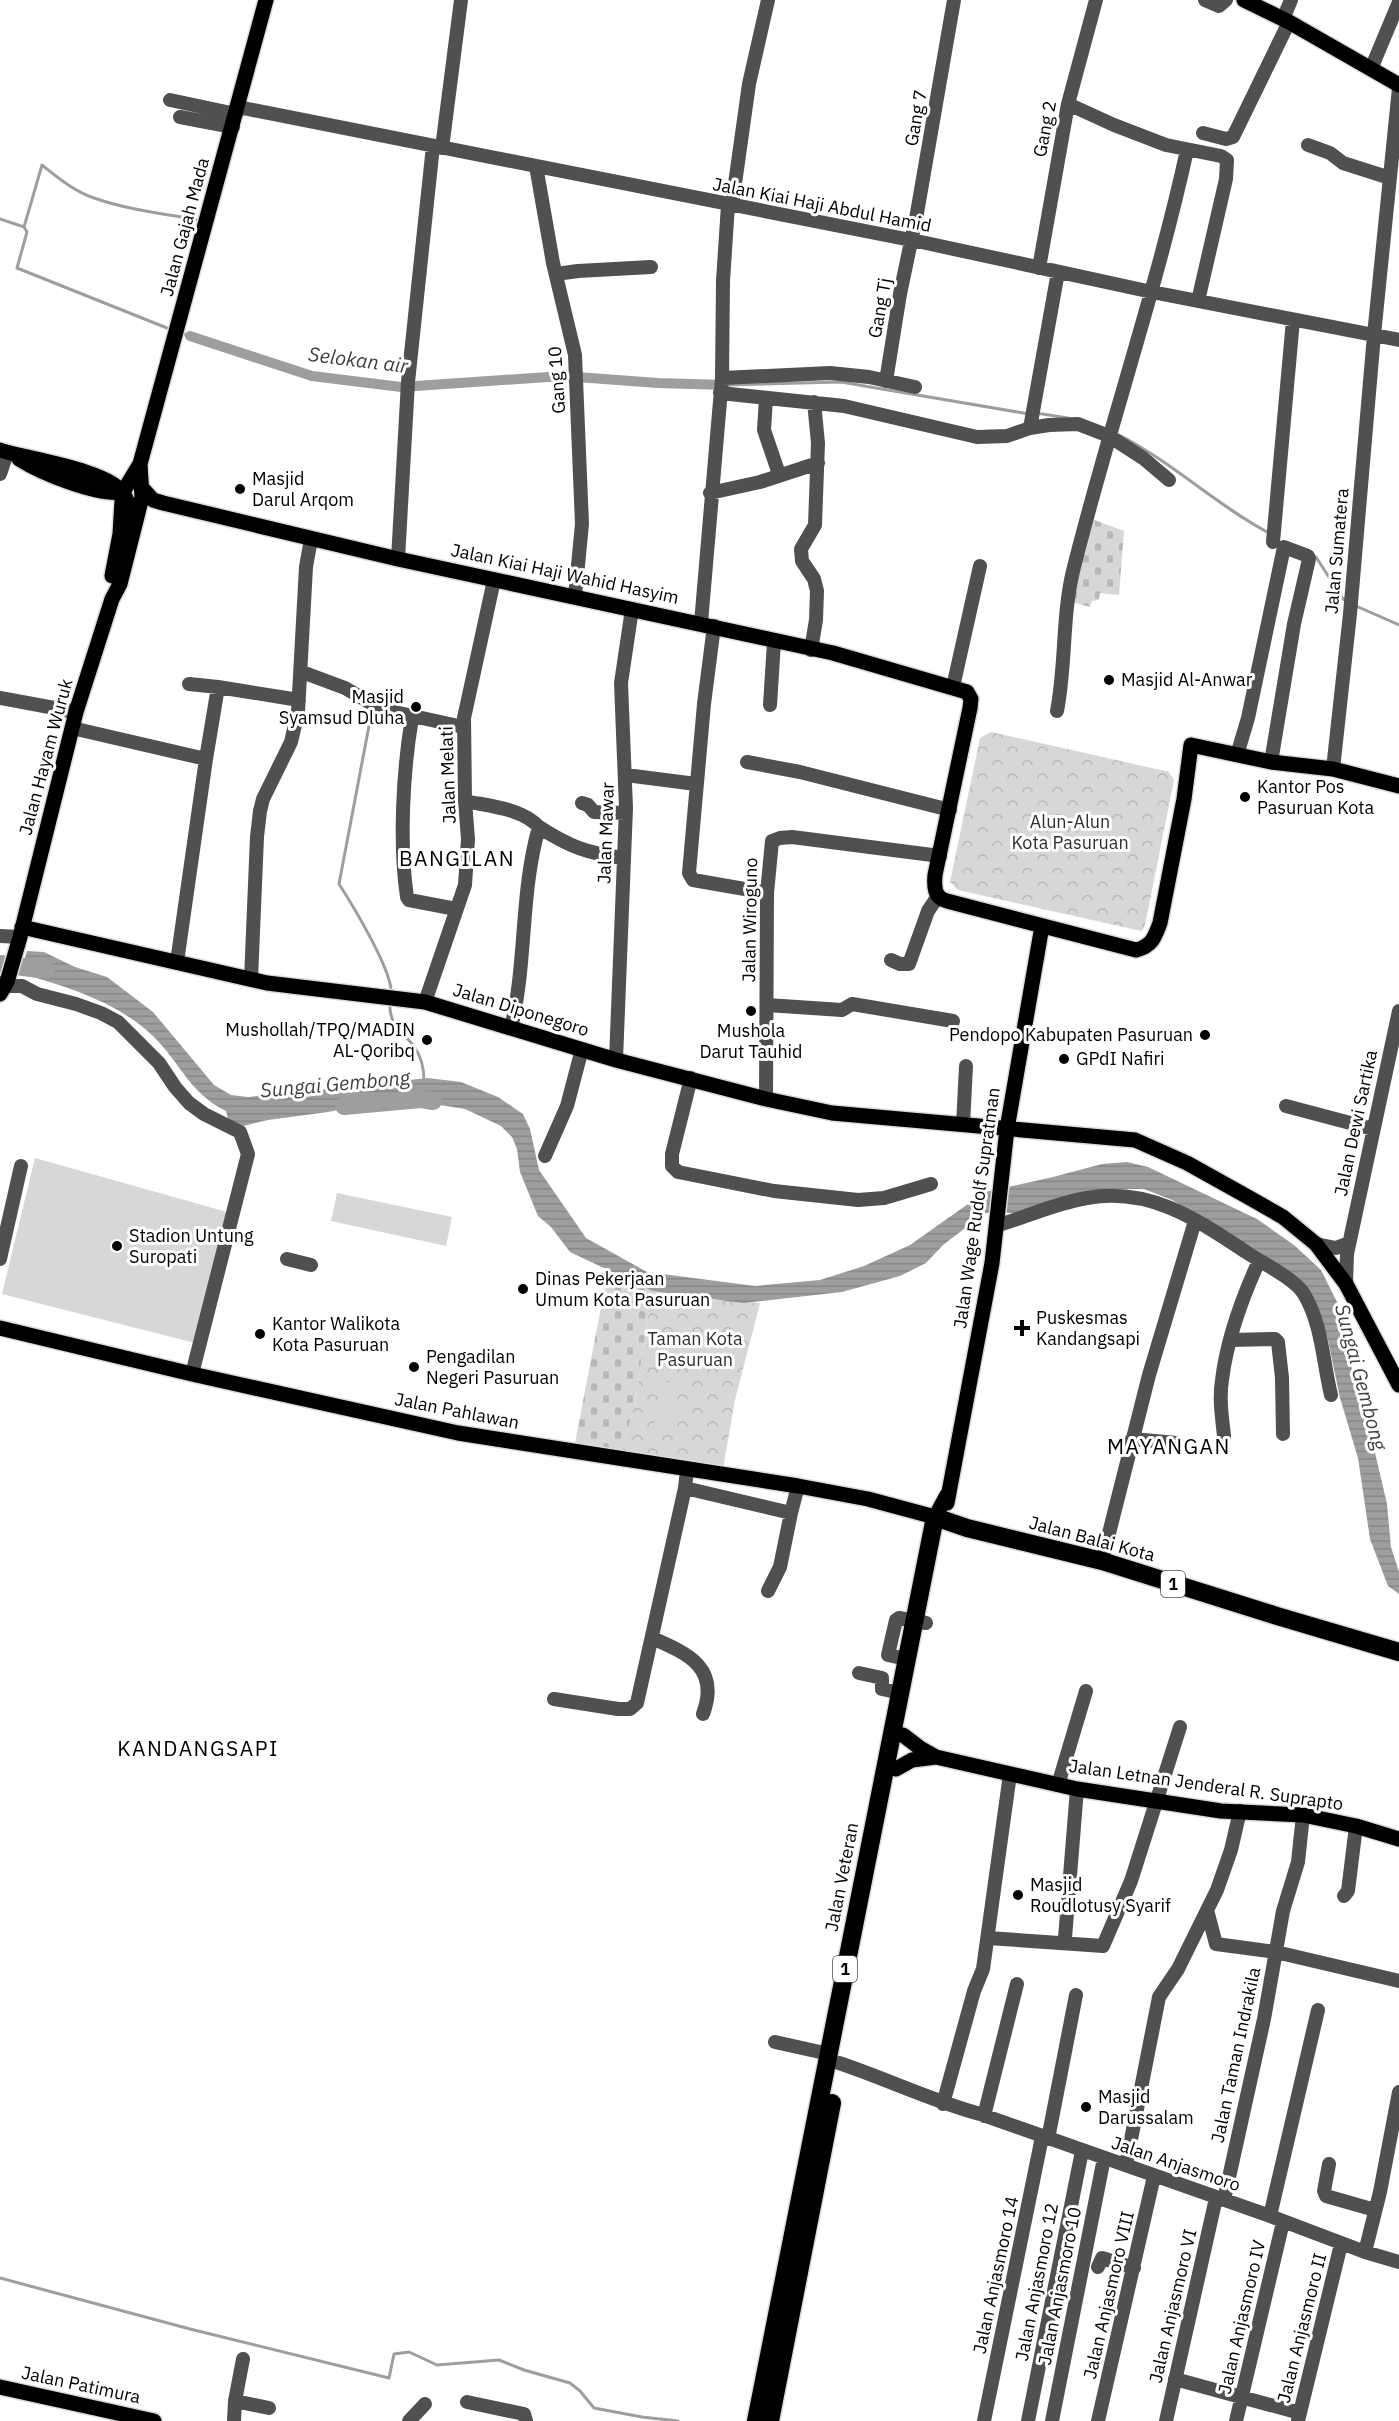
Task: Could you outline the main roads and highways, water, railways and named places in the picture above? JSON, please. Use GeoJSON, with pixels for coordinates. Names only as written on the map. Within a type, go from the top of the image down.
{"type":"FeatureCollection","features":[{"type":"Feature","properties":{"kind":"highway","name":"Jalan Balai Kota"},"geometry":{"type":"LineString","coordinates":[[941,1519],[967,1528],[1102,1561],[1399,1652]]}},
{"type":"Feature","properties":{"kind":"highway","name":"Jalan Veteran"},"geometry":{"type":"LineString","coordinates":[[770,2421],[815,2158],[941,1519]]}},
{"type":"Feature","properties":{"kind":"highway","name":"Jalan Veteran"},"geometry":{"type":"LineString","coordinates":[[849,1983],[896,1769],[900,1693],[897,1657],[920,1621]]}},
{"type":"Feature","properties":{"kind":"highway","name":"Jalan Veteran"},"geometry":{"type":"LineString","coordinates":[[756,2421],[815,2158]]}},
{"type":"Feature","properties":{"kind":"main road","name":"Jalan Gajah Mada"},"geometry":{"type":"LineString","coordinates":[[140,464],[231,118],[266,0]]}},
{"type":"Feature","properties":{"kind":"main road"},"geometry":{"type":"LineString","coordinates":[[1244,0],[1286,21],[1399,86]]}},
{"type":"Feature","properties":{"kind":"main road","name":"Jalan Kiai Haji Wahid Hasyim"},"geometry":{"type":"LineString","coordinates":[[6,452],[33,468],[99,484],[113,493],[135,499],[398,559],[707,625],[774,642],[833,653],[960,689],[971,699],[970,708],[934,886],[941,900],[1042,926]]}},
{"type":"Feature","properties":{"kind":"main road"},"geometry":{"type":"LineString","coordinates":[[99,484],[124,474],[140,464]]}},
{"type":"Feature","properties":{"kind":"main road"},"geometry":{"type":"LineString","coordinates":[[135,499],[140,464]]}},
{"type":"Feature","properties":{"kind":"main road","name":"Jalan Hayam Wuruk"},"geometry":{"type":"LineString","coordinates":[[3,986],[20,935],[76,712],[112,599],[120,584],[133,527],[135,499]]}},
{"type":"Feature","properties":{"kind":"main road","name":"Jalan Hayam Wuruk"},"geometry":{"type":"LineString","coordinates":[[112,599],[110,584],[120,534],[135,499]]}},
{"type":"Feature","properties":{"kind":"main road"},"geometry":{"type":"LineString","coordinates":[[1042,926],[1136,950],[1150,944],[1155,938],[1160,923],[1184,799],[1191,745],[1271,762],[1333,770],[1399,786]]}},
{"type":"Feature","properties":{"kind":"main road","name":"Jalan Wage Rudolf Supratman"},"geometry":{"type":"LineString","coordinates":[[941,1519],[992,1263],[1007,1129],[1042,926]]}},
{"type":"Feature","properties":{"kind":"main road","name":"Jalan Diponegoro"},"geometry":{"type":"LineString","coordinates":[[20,935],[177,962],[285,986],[425,1002],[616,1060],[766,1099],[832,1113],[1135,1140],[1187,1163],[1283,1217],[1316,1244],[1346,1284],[1399,1385]]}},
{"type":"Feature","properties":{"kind":"main road","name":"Jalan Pahlawan"},"geometry":{"type":"LineString","coordinates":[[0,1328],[192,1374],[487,1438],[798,1486],[941,1519]]}},
{"type":"Feature","properties":{"kind":"main road"},"geometry":{"type":"LineString","coordinates":[[898,1729],[936,1757]]}},
{"type":"Feature","properties":{"kind":"main road"},"geometry":{"type":"LineString","coordinates":[[896,1769],[912,1760],[936,1757]]}},
{"type":"Feature","properties":{"kind":"main road","name":"Jalan Letnan Jenderal R. Suprapto"},"geometry":{"type":"LineString","coordinates":[[936,1757],[1077,1789],[1155,1802],[1303,1815],[1356,1826],[1399,1839]]}},
{"type":"Feature","properties":{"kind":"main road","name":"Jalan Patimura"},"geometry":{"type":"LineString","coordinates":[[0,2387],[154,2421]]}},
{"type":"Feature","properties":{"kind":"waterway"},"geometry":{"type":"LineString","coordinates":[[24,227],[42,165],[73,188],[94,198],[133,209],[200,220]]}},
{"type":"Feature","properties":{"kind":"waterway"},"geometry":{"type":"LineString","coordinates":[[0,219],[24,227],[27,232],[17,268],[172,330]]}},
{"type":"Feature","properties":{"kind":"waterway"},"geometry":{"type":"LineString","coordinates":[[181,333],[190,336]]}},
{"type":"Feature","properties":{"kind":"waterway","name":"Selokan air"},"geometry":{"type":"LineString","coordinates":[[190,336],[312,376],[401,387],[563,376],[725,385]]}},
{"type":"Feature","properties":{"kind":"waterway"},"geometry":{"type":"LineString","coordinates":[[727,385],[841,382],[1029,414]]}},
{"type":"Feature","properties":{"kind":"waterway"},"geometry":{"type":"LineString","coordinates":[[1036,413],[1068,418]]}},
{"type":"Feature","properties":{"kind":"waterway"},"geometry":{"type":"LineString","coordinates":[[1119,435],[1269,533]]}},
{"type":"Feature","properties":{"kind":"waterway"},"geometry":{"type":"LineString","coordinates":[[1312,555],[1316,557],[1343,599],[1348,601]]}},
{"type":"Feature","properties":{"kind":"waterway"},"geometry":{"type":"LineString","coordinates":[[1356,606],[1399,625]]}},
{"type":"Feature","properties":{"kind":"waterway"},"geometry":{"type":"LineString","coordinates":[[372,710],[339,884],[379,955],[386,970],[391,993]]}},
{"type":"Feature","properties":{"kind":"waterway","name":"Sungai Gembong"},"geometry":{"type":"LineString","coordinates":[[0,964],[46,970]]}},
{"type":"Feature","properties":{"kind":"waterway"},"geometry":{"type":"LineString","coordinates":[[390,1003],[394,1023],[419,1056],[424,1081]]}},
{"type":"Feature","properties":{"kind":"waterway","name":"Sungai Gembong"},"geometry":{"type":"LineString","coordinates":[[344,1106],[421,1099],[433,1101]]}},
{"type":"Feature","properties":{"kind":"waterway"},"geometry":{"type":"LineString","coordinates":[[0,2278],[190,2329],[389,2378],[394,2354],[409,2352],[437,2365],[499,2360],[524,2370],[570,2383],[594,2408],[678,2421]]}},
{"type":"Feature","properties":{"kind":"place","name":"Masjid Darul Arqom"},"geometry":{"type":"Point","coordinates":[240,489]}},
{"type":"Feature","properties":{"kind":"place","name":"Masjid Al-Anwar"},"geometry":{"type":"Point","coordinates":[1109,680]}},
{"type":"Feature","properties":{"kind":"place","name":"Masjid Syamsud Dluha"},"geometry":{"type":"Point","coordinates":[416,707]}},
{"type":"Feature","properties":{"kind":"place","name":"Kantor Pos Pasuruan Kota"},"geometry":{"type":"Point","coordinates":[1245,797]}},
{"type":"Feature","properties":{"kind":"place","name":"Mushola Darut Tauhid"},"geometry":{"type":"Point","coordinates":[751,1011]}},
{"type":"Feature","properties":{"kind":"place","name":"Pendopo Kabupaten Pasuruan"},"geometry":{"type":"Point","coordinates":[1205,1035]}},
{"type":"Feature","properties":{"kind":"place","name":"Mushollah/TPQ/MADIN AL-Qoribq"},"geometry":{"type":"Point","coordinates":[427,1040]}},
{"type":"Feature","properties":{"kind":"place","name":"GPdI Nafiri"},"geometry":{"type":"Point","coordinates":[1064,1059]}},
{"type":"Feature","properties":{"kind":"place","name":"Stadion Untung Suropati"},"geometry":{"type":"Point","coordinates":[117,1246]}},
{"type":"Feature","properties":{"kind":"place","name":"Dinas Pekerjaan Umum Kota Pasuruan"},"geometry":{"type":"Point","coordinates":[523,1289]}},
{"type":"Feature","properties":{"kind":"place","name":"Puskesmas Kandangsapi"},"geometry":{"type":"Point","coordinates":[1022,1328]}},
{"type":"Feature","properties":{"kind":"place","name":"Kantor Walikota Kota Pasuruan"},"geometry":{"type":"Point","coordinates":[260,1334]}},
{"type":"Feature","properties":{"kind":"place","name":"Pengadilan Negeri Pasuruan"},"geometry":{"type":"Point","coordinates":[414,1367]}},
{"type":"Feature","properties":{"kind":"place","name":"Masjid Roudlotusy Syarif"},"geometry":{"type":"Point","coordinates":[1018,1895]}},
{"type":"Feature","properties":{"kind":"place","name":"Masjid Darussalam"},"geometry":{"type":"Point","coordinates":[1086,2107]}},
{"type":"Feature","properties":{"kind":"district","name":"BANGILAN"},"geometry":{"type":"Point","coordinates":[457,859]}},
{"type":"Feature","properties":{"kind":"district","name":"MAYANGAN"},"geometry":{"type":"Point","coordinates":[1169,1447]}},
{"type":"Feature","properties":{"kind":"district","name":"KANDANGSAPI"},"geometry":{"type":"Point","coordinates":[198,1749]}},
{"type":"Feature","properties":{"kind":"park label","name":"Alun-Alun Kota Pasuruan"},"geometry":{"type":"Point","coordinates":[1070,832]}},
{"type":"Feature","properties":{"kind":"park label","name":"Taman Kota Pasuruan"},"geometry":{"type":"Point","coordinates":[695,1349]}}]}
